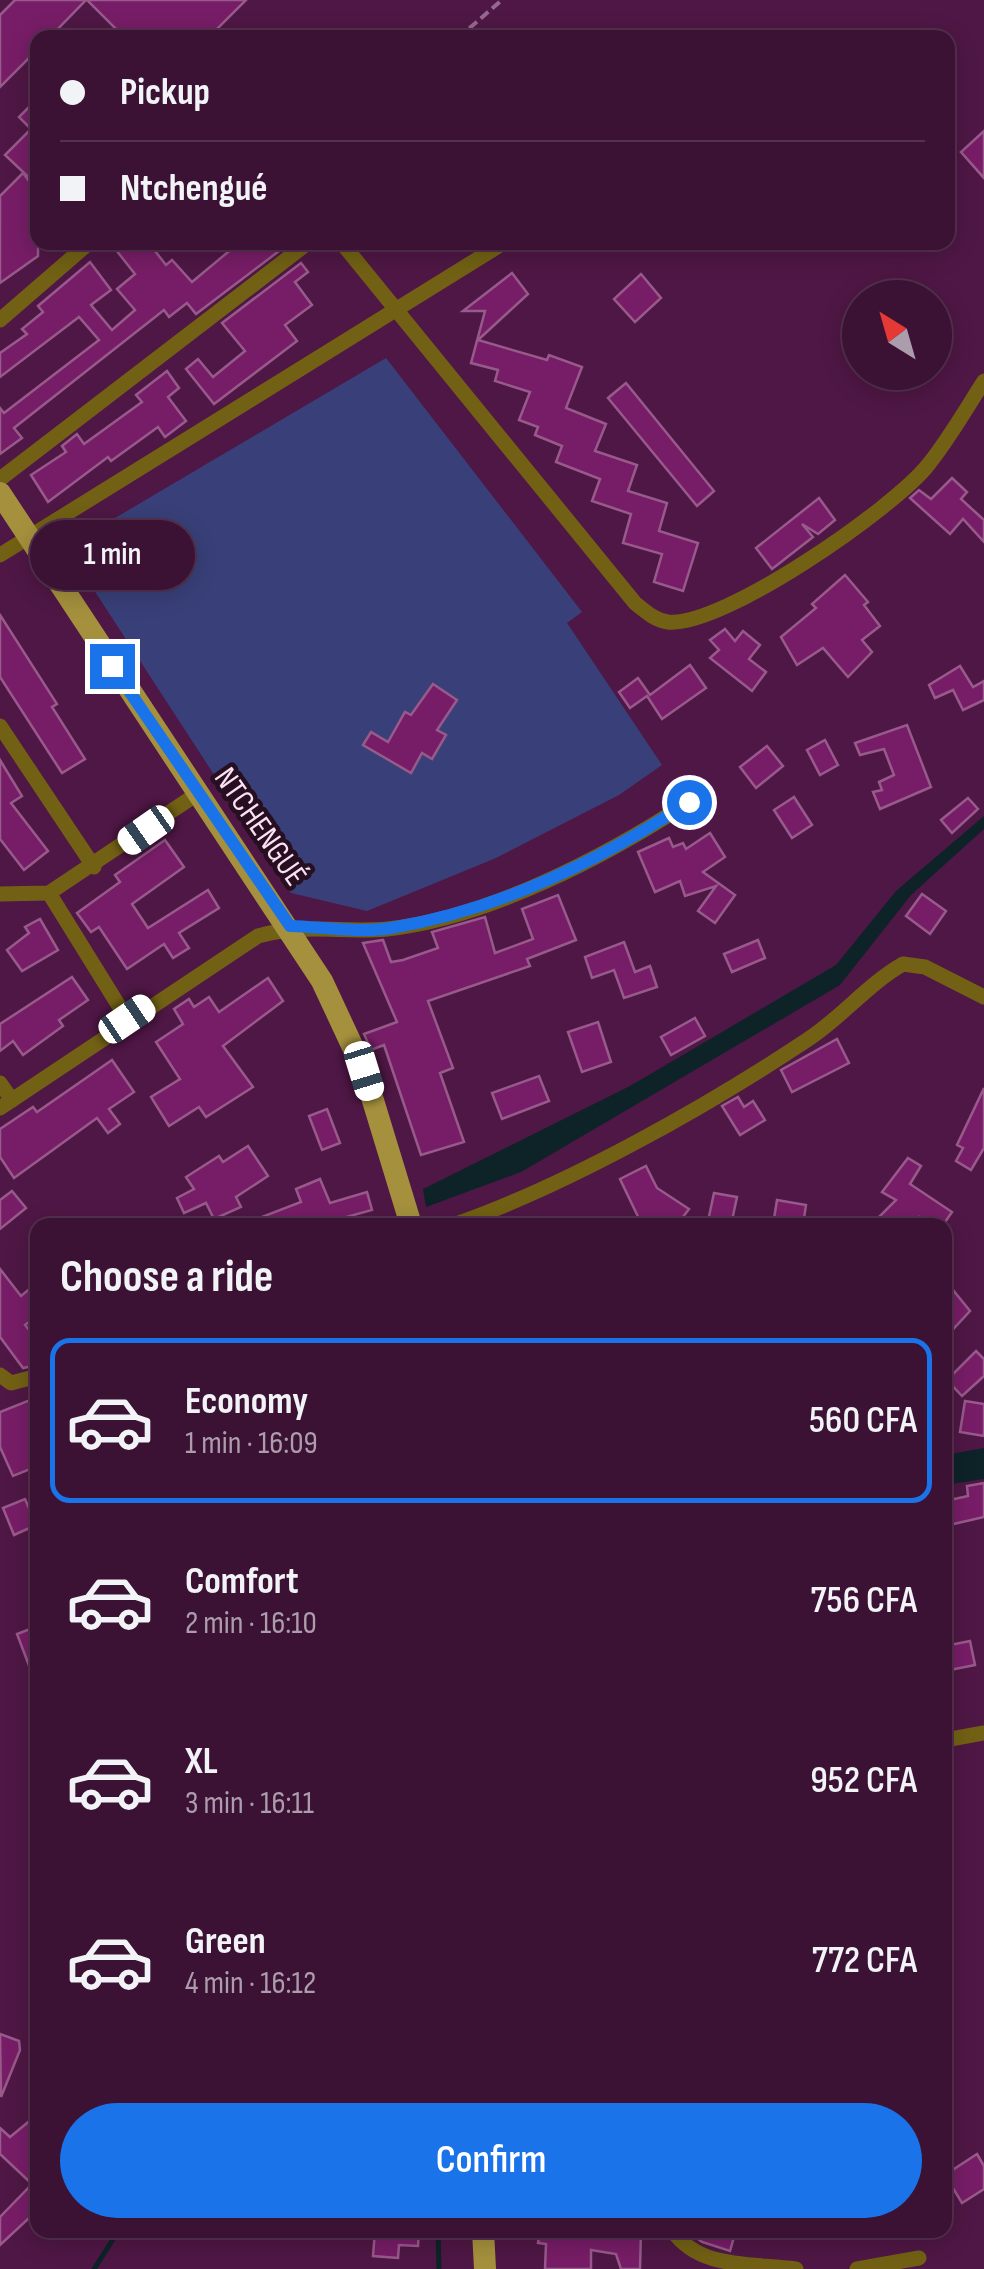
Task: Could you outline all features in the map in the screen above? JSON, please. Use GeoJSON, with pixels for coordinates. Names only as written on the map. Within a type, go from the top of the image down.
{"type":"FeatureCollection","features":[{"type":"Feature","properties":{"kind":"main road","name":"NTCHENGUÉ"},"geometry":{"type":"LineString","coordinates":[[0,493],[197,794],[290,926],[351,1037],[409,1218]]}},
{"type":"Feature","properties":{"kind":"main road"},"geometry":{"type":"LineString","coordinates":[[483,2238],[485,2269]]}},
{"type":"Feature","properties":{"kind":"street"},"geometry":{"type":"LineString","coordinates":[[0,320],[81,250]]}},
{"type":"Feature","properties":{"kind":"street"},"geometry":{"type":"LineString","coordinates":[[0,479],[299,250]]}},
{"type":"Feature","properties":{"kind":"street"},"geometry":{"type":"LineString","coordinates":[[347,250],[636,603],[655,619],[670,622],[717,612],[750,595],[896,497],[928,466],[984,381]]}},
{"type":"Feature","properties":{"kind":"street"},"geometry":{"type":"LineString","coordinates":[[0,554],[493,250]]}},
{"type":"Feature","properties":{"kind":"street"},"geometry":{"type":"LineString","coordinates":[[0,726],[94,867]]}},
{"type":"Feature","properties":{"kind":"street"},"geometry":{"type":"LineString","coordinates":[[0,894],[49,893],[94,867],[197,794]]}},
{"type":"Feature","properties":{"kind":"street"},"geometry":{"type":"LineString","coordinates":[[0,1083],[6,1104],[127,1019],[258,936],[290,926],[388,928],[501,900],[624,845],[689,802]]}},
{"type":"Feature","properties":{"kind":"street"},"geometry":{"type":"LineString","coordinates":[[49,893],[127,1019]]}},
{"type":"Feature","properties":{"kind":"street"},"geometry":{"type":"LineString","coordinates":[[473,1218],[507,1206],[808,1040],[903,964],[925,967],[984,996]]}},
{"type":"Feature","properties":{"kind":"street"},"geometry":{"type":"LineString","coordinates":[[0,1375],[11,1382],[30,1378]]}},
{"type":"Feature","properties":{"kind":"street"},"geometry":{"type":"LineString","coordinates":[[952,1739],[984,1733]]}},
{"type":"Feature","properties":{"kind":"street"},"geometry":{"type":"LineString","coordinates":[[677,2238],[684,2251],[717,2265],[796,2269]]}},
{"type":"Feature","properties":{"kind":"street"},"geometry":{"type":"LineString","coordinates":[[857,2269],[919,2258]]}},
{"type":"Feature","properties":{"kind":"path"},"geometry":{"type":"LineString","coordinates":[[467,30],[502,0]]}},
{"type":"Feature","properties":{"kind":"shaded area"},"geometry":{"type":"Polygon","coordinates":[[[386,358],[582,612],[567,623],[662,765],[619,795],[496,858],[367,911],[291,893],[66,547],[386,358]]]}},
{"type":"Feature","properties":{"kind":"shaded area"},"geometry":{"type":"Polygon","coordinates":[[[984,816],[984,829],[911,895],[840,985],[521,1172],[426,1207],[423,1189],[630,1086],[836,965],[896,891],[984,816]]]}},
{"type":"Feature","properties":{"kind":"shaded area"},"geometry":{"type":"Polygon","coordinates":[[[984,1448],[984,1479],[952,1484],[952,1454],[984,1448]]]}},
{"type":"Feature","properties":{"kind":"building"},"geometry":{"type":"Polygon","coordinates":[[[15,0],[86,0],[57,30],[30,30],[30,57],[0,87],[0,15],[15,0]]]}},
{"type":"Feature","properties":{"kind":"building"},"geometry":{"type":"Polygon","coordinates":[[[87,0],[246,0],[216,30],[117,30],[87,0]]]}},
{"type":"Feature","properties":{"kind":"building"},"geometry":{"type":"Polygon","coordinates":[[[30,106],[30,128],[19,117],[30,106]]]}},
{"type":"Feature","properties":{"kind":"building"},"geometry":{"type":"Polygon","coordinates":[[[30,130],[30,178],[5,155],[30,130]]]}},
{"type":"Feature","properties":{"kind":"building"},"geometry":{"type":"Polygon","coordinates":[[[984,131],[984,178],[961,152],[984,131]]]}},
{"type":"Feature","properties":{"kind":"building"},"geometry":{"type":"Polygon","coordinates":[[[23,173],[30,182],[30,250],[38,250],[38,256],[0,283],[0,196],[23,173]]]}},
{"type":"Feature","properties":{"kind":"building"},"geometry":{"type":"Polygon","coordinates":[[[116,250],[154,250],[166,265],[172,260],[192,282],[230,250],[280,250],[196,314],[187,303],[169,317],[164,310],[14,428],[22,438],[0,454],[0,408],[4,413],[99,340],[79,317],[0,377],[0,353],[27,334],[22,329],[43,312],[38,306],[90,262],[111,290],[91,305],[112,330],[135,310],[117,289],[135,274],[116,250]]]}},
{"type":"Feature","properties":{"kind":"building"},"geometry":{"type":"Polygon","coordinates":[[[301,263],[308,272],[295,282],[312,305],[285,325],[297,341],[214,404],[186,369],[198,359],[213,377],[245,351],[222,323],[301,263]]]}},
{"type":"Feature","properties":{"kind":"building"},"geometry":{"type":"Polygon","coordinates":[[[512,273],[528,294],[478,340],[547,360],[549,355],[582,367],[566,408],[606,424],[595,451],[637,465],[628,491],[667,503],[659,531],[698,543],[683,591],[654,582],[662,554],[623,543],[631,514],[592,501],[600,479],[556,462],[562,446],[535,435],[538,427],[519,420],[530,392],[495,381],[498,370],[471,363],[485,311],[463,311],[512,273]]]}},
{"type":"Feature","properties":{"kind":"building"},"geometry":{"type":"Polygon","coordinates":[[[641,274],[661,298],[635,322],[614,299],[641,274]]]}},
{"type":"Feature","properties":{"kind":"building"},"geometry":{"type":"Polygon","coordinates":[[[167,371],[179,388],[168,397],[186,421],[165,437],[158,427],[111,461],[108,457],[48,502],[31,475],[66,452],[62,446],[77,434],[84,444],[142,402],[136,395],[167,371]]]}},
{"type":"Feature","properties":{"kind":"building"},"geometry":{"type":"Polygon","coordinates":[[[626,383],[714,491],[697,506],[608,398],[626,383]]]}},
{"type":"Feature","properties":{"kind":"building"},"geometry":{"type":"Polygon","coordinates":[[[952,478],[967,492],[961,499],[984,520],[984,542],[963,519],[950,534],[910,498],[919,490],[931,499],[952,478]]]}},
{"type":"Feature","properties":{"kind":"building"},"geometry":{"type":"Polygon","coordinates":[[[819,498],[835,520],[818,534],[802,524],[813,537],[772,569],[756,548],[819,498]]]}},
{"type":"Feature","properties":{"kind":"building"},"geometry":{"type":"Polygon","coordinates":[[[845,575],[868,602],[864,605],[880,626],[862,640],[872,652],[848,677],[823,648],[797,665],[781,637],[816,608],[812,604],[845,575]]]}},
{"type":"Feature","properties":{"kind":"building"},"geometry":{"type":"Polygon","coordinates":[[[0,615],[57,704],[52,707],[85,759],[62,773],[0,677],[0,615]]]}},
{"type":"Feature","properties":{"kind":"building"},"geometry":{"type":"Polygon","coordinates":[[[725,629],[735,641],[743,631],[760,645],[749,659],[766,672],[752,691],[710,658],[719,650],[710,640],[725,629]]]}},
{"type":"Feature","properties":{"kind":"building"},"geometry":{"type":"Polygon","coordinates":[[[690,665],[706,688],[662,719],[647,696],[630,708],[619,692],[638,678],[650,695],[690,665]]]}},
{"type":"Feature","properties":{"kind":"building"},"geometry":{"type":"Polygon","coordinates":[[[960,666],[973,687],[984,681],[984,700],[963,710],[953,690],[935,698],[929,685],[960,666]]]}},
{"type":"Feature","properties":{"kind":"building"},"geometry":{"type":"Polygon","coordinates":[[[433,684],[457,700],[437,730],[446,735],[432,759],[422,753],[411,773],[363,745],[371,732],[388,742],[405,712],[411,715],[433,684]]]}},
{"type":"Feature","properties":{"kind":"building"},"geometry":{"type":"Polygon","coordinates":[[[907,725],[931,787],[880,809],[873,792],[882,790],[879,782],[894,775],[884,749],[860,755],[855,743],[907,725]]]}},
{"type":"Feature","properties":{"kind":"building"},"geometry":{"type":"Polygon","coordinates":[[[825,740],[838,765],[820,775],[807,750],[825,740]]]}},
{"type":"Feature","properties":{"kind":"building"},"geometry":{"type":"Polygon","coordinates":[[[767,746],[783,766],[756,788],[740,767],[767,746]]]}},
{"type":"Feature","properties":{"kind":"building"},"geometry":{"type":"Polygon","coordinates":[[[0,760],[22,796],[11,803],[48,851],[24,870],[0,839],[0,760]]]}},
{"type":"Feature","properties":{"kind":"building"},"geometry":{"type":"Polygon","coordinates":[[[794,797],[812,825],[792,838],[774,810],[794,797]]]}},
{"type":"Feature","properties":{"kind":"building"},"geometry":{"type":"Polygon","coordinates":[[[968,798],[978,809],[952,833],[941,820],[968,798]]]}},
{"type":"Feature","properties":{"kind":"building"},"geometry":{"type":"Polygon","coordinates":[[[710,833],[725,857],[703,872],[735,895],[715,923],[698,911],[716,886],[685,896],[680,881],[655,892],[638,852],[669,838],[673,847],[683,843],[686,849],[710,833]]]}},
{"type":"Feature","properties":{"kind":"building"},"geometry":{"type":"Polygon","coordinates":[[[165,840],[184,867],[132,904],[148,928],[208,890],[219,908],[179,933],[189,948],[173,958],[164,944],[127,969],[99,927],[91,932],[77,913],[120,882],[115,875],[165,840]]]}},
{"type":"Feature","properties":{"kind":"building"},"geometry":{"type":"Polygon","coordinates":[[[922,894],[946,911],[930,934],[906,916],[922,894]]]}},
{"type":"Feature","properties":{"kind":"building"},"geometry":{"type":"Polygon","coordinates":[[[558,895],[576,940],[527,959],[530,966],[428,1001],[453,1068],[440,1073],[464,1142],[421,1155],[384,1045],[371,1050],[364,1034],[397,1022],[363,943],[383,940],[391,962],[403,960],[438,948],[432,932],[485,917],[495,953],[533,939],[522,909],[558,895]]]}},
{"type":"Feature","properties":{"kind":"building"},"geometry":{"type":"Polygon","coordinates":[[[40,919],[58,950],[22,971],[7,950],[29,933],[25,927],[40,919]]]}},
{"type":"Feature","properties":{"kind":"building"},"geometry":{"type":"Polygon","coordinates":[[[758,940],[765,958],[732,972],[724,954],[758,940]]]}},
{"type":"Feature","properties":{"kind":"building"},"geometry":{"type":"Polygon","coordinates":[[[624,942],[635,972],[650,966],[657,987],[624,998],[614,970],[592,978],[585,957],[624,942]]]}},
{"type":"Feature","properties":{"kind":"building"},"geometry":{"type":"Polygon","coordinates":[[[72,977],[88,1000],[59,1020],[63,1026],[23,1055],[13,1041],[0,1051],[0,1024],[72,977]]]}},
{"type":"Feature","properties":{"kind":"building"},"geometry":{"type":"Polygon","coordinates":[[[268,978],[283,1001],[223,1046],[253,1087],[206,1117],[199,1107],[169,1126],[151,1097],[180,1079],[156,1042],[183,1024],[174,1009],[189,999],[194,1007],[209,997],[219,1012],[268,978]]]}},
{"type":"Feature","properties":{"kind":"building"},"geometry":{"type":"Polygon","coordinates":[[[695,1018],[705,1036],[671,1055],[661,1037],[695,1018]]]}},
{"type":"Feature","properties":{"kind":"building"},"geometry":{"type":"Polygon","coordinates":[[[598,1022],[611,1062],[582,1072],[568,1032],[598,1022]]]}},
{"type":"Feature","properties":{"kind":"building"},"geometry":{"type":"Polygon","coordinates":[[[837,1039],[849,1063],[792,1092],[781,1070],[837,1039]]]}},
{"type":"Feature","properties":{"kind":"building"},"geometry":{"type":"Polygon","coordinates":[[[112,1060],[134,1092],[109,1109],[120,1124],[108,1133],[97,1118],[14,1178],[0,1157],[0,1129],[33,1107],[37,1112],[112,1060]]]}},
{"type":"Feature","properties":{"kind":"building"},"geometry":{"type":"Polygon","coordinates":[[[539,1076],[549,1101],[502,1119],[492,1093],[539,1076]]]}},
{"type":"Feature","properties":{"kind":"building"},"geometry":{"type":"Polygon","coordinates":[[[984,1088],[984,1148],[971,1170],[956,1161],[963,1148],[957,1145],[984,1088]]]}},
{"type":"Feature","properties":{"kind":"building"},"geometry":{"type":"Polygon","coordinates":[[[738,1097],[744,1107],[753,1101],[765,1120],[740,1135],[722,1106],[738,1097]]]}},
{"type":"Feature","properties":{"kind":"building"},"geometry":{"type":"Polygon","coordinates":[[[327,1109],[340,1143],[322,1150],[309,1116],[327,1109]]]}},
{"type":"Feature","properties":{"kind":"building"},"geometry":{"type":"Polygon","coordinates":[[[248,1146],[268,1176],[236,1197],[241,1207],[216,1218],[206,1203],[184,1213],[177,1198],[194,1189],[186,1177],[219,1156],[223,1162],[248,1146]]]}},
{"type":"Feature","properties":{"kind":"building"},"geometry":{"type":"Polygon","coordinates":[[[908,1158],[921,1166],[910,1184],[952,1212],[948,1218],[878,1218],[896,1200],[882,1192],[908,1158]]]}},
{"type":"Feature","properties":{"kind":"building"},"geometry":{"type":"Polygon","coordinates":[[[646,1166],[657,1188],[689,1209],[682,1218],[639,1218],[620,1179],[646,1166]]]}},
{"type":"Feature","properties":{"kind":"building"},"geometry":{"type":"Polygon","coordinates":[[[320,1179],[330,1203],[367,1192],[372,1210],[343,1218],[259,1218],[301,1202],[296,1189],[320,1179]]]}},
{"type":"Feature","properties":{"kind":"building"},"geometry":{"type":"Polygon","coordinates":[[[12,1191],[26,1208],[0,1229],[0,1200],[12,1191]]]}},
{"type":"Feature","properties":{"kind":"building"},"geometry":{"type":"Polygon","coordinates":[[[714,1193],[737,1197],[732,1218],[709,1218],[714,1193]]]}},
{"type":"Feature","properties":{"kind":"building"},"geometry":{"type":"Polygon","coordinates":[[[777,1200],[806,1205],[804,1218],[774,1218],[777,1200]]]}},
{"type":"Feature","properties":{"kind":"building"},"geometry":{"type":"Polygon","coordinates":[[[0,1269],[21,1296],[30,1289],[30,1321],[25,1325],[30,1331],[30,1366],[23,1368],[0,1337],[0,1269]]]}},
{"type":"Feature","properties":{"kind":"building"},"geometry":{"type":"Polygon","coordinates":[[[952,1289],[970,1311],[952,1330],[952,1289]]]}},
{"type":"Feature","properties":{"kind":"building"},"geometry":{"type":"Polygon","coordinates":[[[976,1351],[984,1359],[984,1376],[962,1396],[952,1385],[952,1375],[976,1351]]]}},
{"type":"Feature","properties":{"kind":"building"},"geometry":{"type":"Polygon","coordinates":[[[30,1400],[30,1469],[13,1476],[0,1447],[0,1412],[30,1400]]]}},
{"type":"Feature","properties":{"kind":"building"},"geometry":{"type":"Polygon","coordinates":[[[965,1401],[984,1404],[984,1436],[960,1432],[965,1401]]]}},
{"type":"Feature","properties":{"kind":"building"},"geometry":{"type":"Polygon","coordinates":[[[984,1483],[984,1517],[952,1524],[952,1499],[968,1496],[967,1486],[984,1483]]]}},
{"type":"Feature","properties":{"kind":"building"},"geometry":{"type":"Polygon","coordinates":[[[25,1499],[30,1528],[14,1535],[3,1508],[25,1499]]]}},
{"type":"Feature","properties":{"kind":"building"},"geometry":{"type":"Polygon","coordinates":[[[30,1629],[30,1668],[17,1634],[30,1629]]]}},
{"type":"Feature","properties":{"kind":"building"},"geometry":{"type":"Polygon","coordinates":[[[970,1641],[975,1665],[952,1670],[952,1645],[970,1641]]]}},
{"type":"Feature","properties":{"kind":"building"},"geometry":{"type":"Polygon","coordinates":[[[0,2034],[19,2041],[20,2050],[1,2097],[0,2034]]]}},
{"type":"Feature","properties":{"kind":"building"},"geometry":{"type":"Polygon","coordinates":[[[30,2121],[30,2182],[0,2154],[0,2128],[10,2137],[30,2121]]]}},
{"type":"Feature","properties":{"kind":"building"},"geometry":{"type":"Polygon","coordinates":[[[977,2154],[984,2166],[984,2189],[962,2203],[952,2187],[952,2170],[977,2154]]]}},
{"type":"Feature","properties":{"kind":"building"},"geometry":{"type":"Polygon","coordinates":[[[30,2186],[30,2219],[0,2245],[0,2217],[30,2186]]]}},
{"type":"Feature","properties":{"kind":"building"},"geometry":{"type":"Polygon","coordinates":[[[374,2238],[418,2238],[418,2246],[399,2245],[398,2258],[373,2256],[374,2238]]]}},
{"type":"Feature","properties":{"kind":"building"},"geometry":{"type":"Polygon","coordinates":[[[539,2238],[641,2238],[640,2269],[621,2269],[616,2254],[591,2250],[591,2269],[545,2269],[546,2244],[538,2243],[539,2238]]]}},
{"type":"Feature","properties":{"kind":"building"},"geometry":{"type":"Polygon","coordinates":[[[697,2238],[734,2238],[730,2251],[697,2238]]]}},
{"type":"Feature","properties":{"kind":"waterway"},"geometry":{"type":"LineString","coordinates":[[94,2269],[114,2238]]}},
{"type":"Feature","properties":{"kind":"waterway"},"geometry":{"type":"LineString","coordinates":[[438,2238],[439,2269]]}},
{"type":"Feature","properties":{"kind":"route"},"geometry":{"type":"LineString","coordinates":[[112,666],[290,926],[388,928],[501,900],[624,845],[689,802]]}}]}
